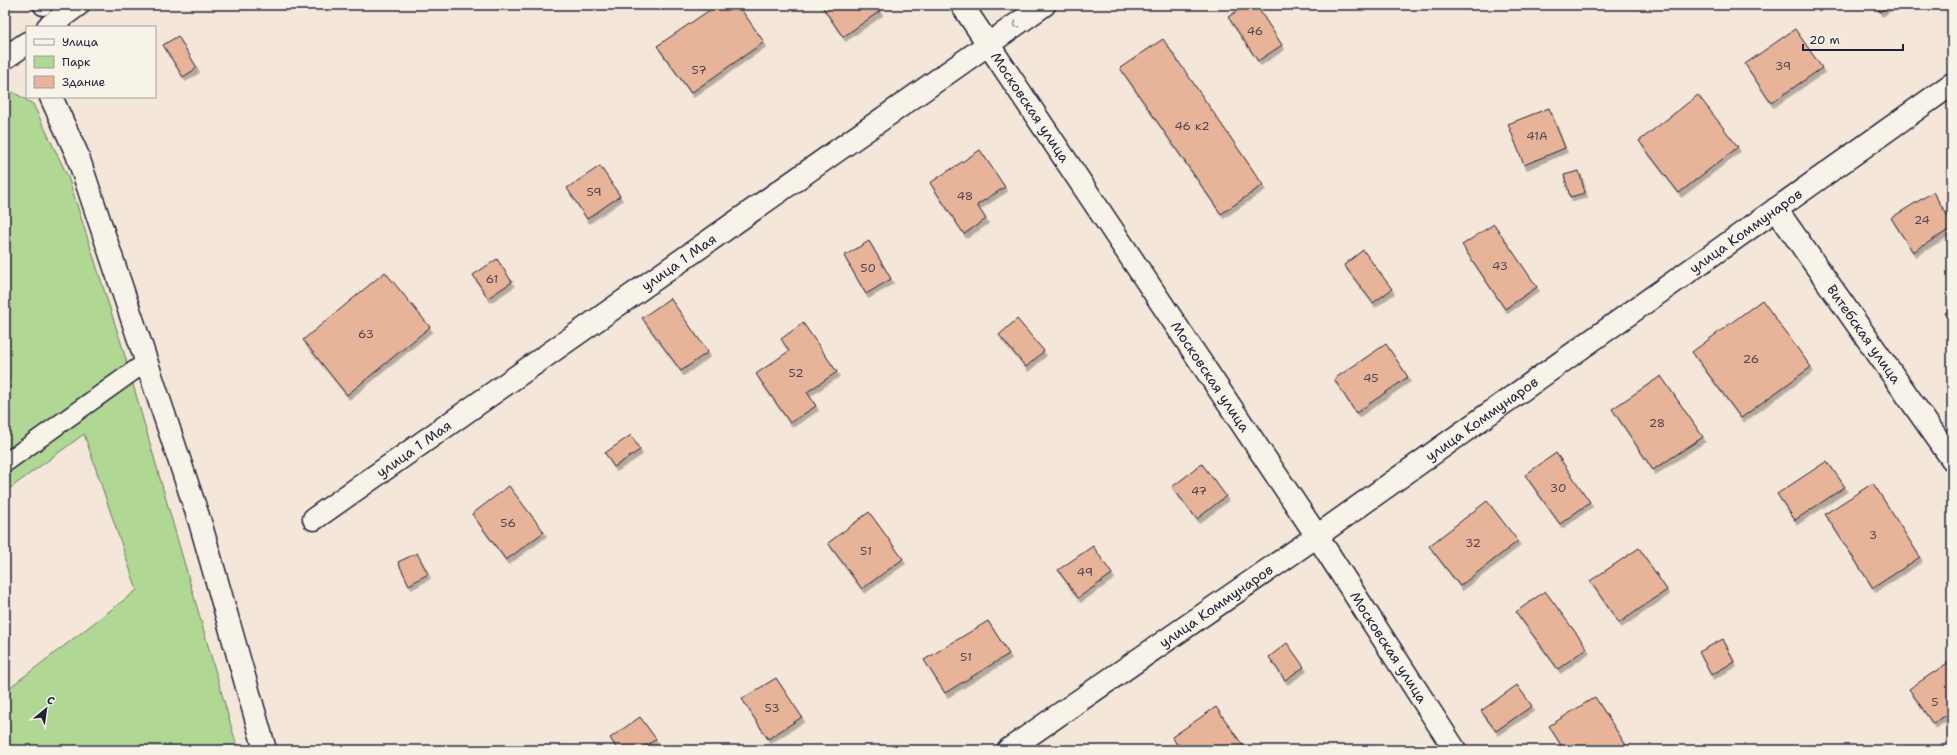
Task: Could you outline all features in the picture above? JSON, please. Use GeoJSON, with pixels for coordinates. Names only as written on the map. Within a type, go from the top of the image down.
{"type":"FeatureCollection","features":[{"type":"Feature","properties":{"kind":"street"},"geometry":{"type":"LineString","coordinates":[[49,26],[78,5]]}},
{"type":"Feature","properties":{"kind":"street","name":"Московская улица"},"geometry":{"type":"LineString","coordinates":[[962,5],[1317,536],[1455,750]]}},
{"type":"Feature","properties":{"kind":"street","name":"улица 1 Мая"},"geometry":{"type":"LineString","coordinates":[[314,519],[1044,5]]}},
{"type":"Feature","properties":{"kind":"street","name":"улица Коммунаров"},"geometry":{"type":"LineString","coordinates":[[1008,750],[1317,536],[1952,84]]}},
{"type":"Feature","properties":{"kind":"street"},"geometry":{"type":"LineString","coordinates":[[51,98],[77,154],[200,522],[265,750]]}},
{"type":"Feature","properties":{"kind":"street","name":"Витебская улица"},"geometry":{"type":"LineString","coordinates":[[1776,209],[1952,459]]}},
{"type":"Feature","properties":{"kind":"lane"},"geometry":{"type":"LineString","coordinates":[[5,463],[146,362]]}},
{"type":"Feature","properties":{"kind":"green space"},"geometry":{"type":"Polygon","coordinates":[[[13,92],[33,104],[68,177],[122,346],[238,750],[5,750],[5,691],[137,590],[84,434],[5,492],[5,94],[13,92]]]}},
{"type":"Feature","properties":{"kind":"building"},"geometry":{"type":"Polygon","coordinates":[[[717,5],[738,5],[764,42],[691,93],[657,46],[717,5]]]}},
{"type":"Feature","properties":{"kind":"building"},"geometry":{"type":"Polygon","coordinates":[[[821,5],[876,5],[880,11],[843,37],[821,5]]]}},
{"type":"Feature","properties":{"kind":"building"},"geometry":{"type":"Polygon","coordinates":[[[1246,5],[1256,5],[1282,45],[1258,61],[1228,17],[1246,5]]]}},
{"type":"Feature","properties":{"kind":"building"},"geometry":{"type":"Polygon","coordinates":[[[1875,5],[1890,5],[1880,12],[1875,5]]]}},
{"type":"Feature","properties":{"kind":"building"},"geometry":{"type":"Polygon","coordinates":[[[1795,29],[1822,68],[1771,103],[1745,64],[1795,29]]]}},
{"type":"Feature","properties":{"kind":"building"},"geometry":{"type":"Polygon","coordinates":[[[178,36],[197,68],[183,77],[163,45],[178,36]]]}},
{"type":"Feature","properties":{"kind":"building"},"geometry":{"type":"Polygon","coordinates":[[[1163,39],[1263,185],[1221,214],[1120,68],[1163,39]]]}},
{"type":"Feature","properties":{"kind":"building"},"geometry":{"type":"Polygon","coordinates":[[[1698,95],[1738,147],[1679,193],[1639,141],[1698,95]]]}},
{"type":"Feature","properties":{"kind":"building"},"geometry":{"type":"Polygon","coordinates":[[[1549,108],[1565,148],[1524,165],[1508,124],[1549,108]]]}},
{"type":"Feature","properties":{"kind":"building"},"geometry":{"type":"Polygon","coordinates":[[[980,150],[1005,187],[977,205],[986,219],[964,234],[930,183],[980,150]]]}},
{"type":"Feature","properties":{"kind":"building"},"geometry":{"type":"Polygon","coordinates":[[[600,166],[620,196],[587,219],[567,188],[600,166]]]}},
{"type":"Feature","properties":{"kind":"building"},"geometry":{"type":"Polygon","coordinates":[[[1579,171],[1585,193],[1570,197],[1564,175],[1579,171]]]}},
{"type":"Feature","properties":{"kind":"building"},"geometry":{"type":"Polygon","coordinates":[[[1933,192],[1952,223],[1952,228],[1913,252],[1891,218],[1933,192]]]}},
{"type":"Feature","properties":{"kind":"building"},"geometry":{"type":"Polygon","coordinates":[[[1494,224],[1537,287],[1505,309],[1462,245],[1494,224]]]}},
{"type":"Feature","properties":{"kind":"building"},"geometry":{"type":"Polygon","coordinates":[[[869,241],[891,279],[866,294],[844,256],[869,241]]]}},
{"type":"Feature","properties":{"kind":"building"},"geometry":{"type":"Polygon","coordinates":[[[1363,250],[1392,289],[1373,303],[1344,265],[1363,250]]]}},
{"type":"Feature","properties":{"kind":"building"},"geometry":{"type":"Polygon","coordinates":[[[497,259],[512,282],[488,298],[473,275],[497,259]]]}},
{"type":"Feature","properties":{"kind":"building"},"geometry":{"type":"Polygon","coordinates":[[[385,272],[430,327],[347,395],[303,340],[385,272]]]}},
{"type":"Feature","properties":{"kind":"building"},"geometry":{"type":"Polygon","coordinates":[[[670,298],[708,352],[681,371],[642,318],[670,298]]]}},
{"type":"Feature","properties":{"kind":"building"},"geometry":{"type":"Polygon","coordinates":[[[1762,300],[1811,367],[1741,418],[1692,352],[1762,300]]]}},
{"type":"Feature","properties":{"kind":"building"},"geometry":{"type":"Polygon","coordinates":[[[1952,308],[1952,323],[1945,313],[1952,308]]]}},
{"type":"Feature","properties":{"kind":"building"},"geometry":{"type":"Polygon","coordinates":[[[1017,319],[1044,351],[1026,367],[999,335],[1017,319]]]}},
{"type":"Feature","properties":{"kind":"building"},"geometry":{"type":"Polygon","coordinates":[[[803,323],[837,372],[807,392],[816,406],[790,423],[756,374],[789,351],[781,339],[803,323]]]}},
{"type":"Feature","properties":{"kind":"building"},"geometry":{"type":"Polygon","coordinates":[[[1386,344],[1408,377],[1356,413],[1334,379],[1386,344]]]}},
{"type":"Feature","properties":{"kind":"building"},"geometry":{"type":"Polygon","coordinates":[[[1661,376],[1703,437],[1653,470],[1612,409],[1661,376]]]}},
{"type":"Feature","properties":{"kind":"building"},"geometry":{"type":"Polygon","coordinates":[[[631,435],[640,450],[614,467],[605,453],[631,435]]]}},
{"type":"Feature","properties":{"kind":"building"},"geometry":{"type":"Polygon","coordinates":[[[1556,453],[1590,502],[1560,524],[1525,475],[1556,453]]]}},
{"type":"Feature","properties":{"kind":"building"},"geometry":{"type":"Polygon","coordinates":[[[1827,461],[1845,487],[1795,520],[1777,494],[1827,461]]]}},
{"type":"Feature","properties":{"kind":"building"},"geometry":{"type":"Polygon","coordinates":[[[1202,464],[1226,496],[1197,519],[1172,487],[1202,464]]]}},
{"type":"Feature","properties":{"kind":"building"},"geometry":{"type":"Polygon","coordinates":[[[1873,483],[1920,557],[1873,588],[1825,514],[1873,483]]]}},
{"type":"Feature","properties":{"kind":"building"},"geometry":{"type":"Polygon","coordinates":[[[509,486],[544,532],[506,560],[472,514],[509,486]]]}},
{"type":"Feature","properties":{"kind":"building"},"geometry":{"type":"Polygon","coordinates":[[[1487,501],[1518,541],[1460,586],[1429,546],[1487,501]]]}},
{"type":"Feature","properties":{"kind":"building"},"geometry":{"type":"Polygon","coordinates":[[[869,512],[903,559],[862,589],[828,543],[869,512]]]}},
{"type":"Feature","properties":{"kind":"building"},"geometry":{"type":"Polygon","coordinates":[[[1093,546],[1112,574],[1078,598],[1058,570],[1093,546]]]}},
{"type":"Feature","properties":{"kind":"building"},"geometry":{"type":"Polygon","coordinates":[[[1639,548],[1667,590],[1619,623],[1590,581],[1639,548]]]}},
{"type":"Feature","properties":{"kind":"building"},"geometry":{"type":"Polygon","coordinates":[[[417,553],[428,574],[409,585],[398,562],[417,553]]]}},
{"type":"Feature","properties":{"kind":"building"},"geometry":{"type":"Polygon","coordinates":[[[1545,591],[1587,648],[1558,669],[1516,612],[1545,591]]]}},
{"type":"Feature","properties":{"kind":"building"},"geometry":{"type":"Polygon","coordinates":[[[988,621],[1009,654],[945,693],[924,660],[988,621]]]}},
{"type":"Feature","properties":{"kind":"building"},"geometry":{"type":"Polygon","coordinates":[[[1723,639],[1734,662],[1711,675],[1699,652],[1723,639]]]}},
{"type":"Feature","properties":{"kind":"building"},"geometry":{"type":"Polygon","coordinates":[[[1287,643],[1304,667],[1285,680],[1269,657],[1287,643]]]}},
{"type":"Feature","properties":{"kind":"building"},"geometry":{"type":"Polygon","coordinates":[[[1952,660],[1952,725],[1946,715],[1933,724],[1909,689],[1952,660]]]}},
{"type":"Feature","properties":{"kind":"building"},"geometry":{"type":"Polygon","coordinates":[[[776,678],[802,717],[768,739],[742,699],[776,678]]]}},
{"type":"Feature","properties":{"kind":"building"},"geometry":{"type":"Polygon","coordinates":[[[1517,685],[1532,706],[1496,731],[1481,711],[1517,685]]]}},
{"type":"Feature","properties":{"kind":"building"},"geometry":{"type":"Polygon","coordinates":[[[1595,697],[1629,750],[1564,750],[1549,726],[1595,697]]]}},
{"type":"Feature","properties":{"kind":"building"},"geometry":{"type":"Polygon","coordinates":[[[1216,707],[1246,750],[1181,750],[1172,737],[1216,707]]]}},
{"type":"Feature","properties":{"kind":"building"},"geometry":{"type":"Polygon","coordinates":[[[640,717],[656,739],[640,750],[618,750],[610,738],[640,717]]]}}]}
